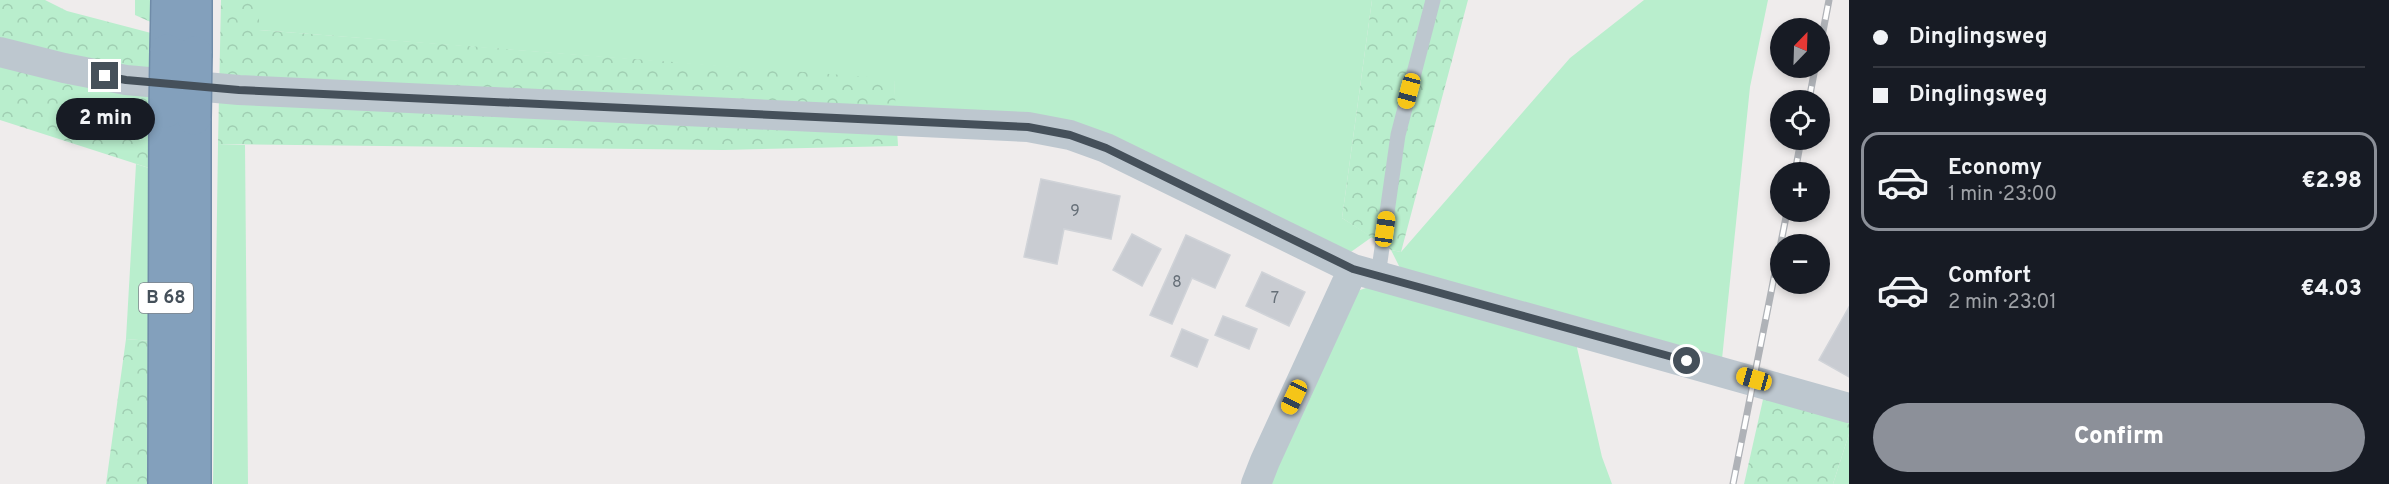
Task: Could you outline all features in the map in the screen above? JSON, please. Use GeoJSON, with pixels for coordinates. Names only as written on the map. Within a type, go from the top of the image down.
{"type":"FeatureCollection","features":[{"type":"Feature","properties":{"kind":"highway","name":"B 68"},"geometry":{"type":"LineString","coordinates":[[168,0],[181,52]]}},
{"type":"Feature","properties":{"kind":"highway","name":"B 68"},"geometry":{"type":"LineString","coordinates":[[165,484],[181,52],[195,0]]}},
{"type":"Feature","properties":{"kind":"highway","name":"B 68"},"geometry":{"type":"LineString","coordinates":[[180,115],[194,484]]}},
{"type":"Feature","properties":{"kind":"street"},"geometry":{"type":"LineString","coordinates":[[0,52],[126,80],[239,90],[1028,127],[1070,135],[1106,148],[1365,272],[1849,408]]}},
{"type":"Feature","properties":{"kind":"street"},"geometry":{"type":"LineString","coordinates":[[1256,484],[1265,460],[1365,272]]}},
{"type":"Feature","properties":{"kind":"lane"},"geometry":{"type":"LineString","coordinates":[[1365,272],[1433,0]]}},
{"type":"Feature","properties":{"kind":"green space"},"geometry":{"type":"Polygon","coordinates":[[[0,0],[45,0],[67,11],[151,33],[149,168],[0,120],[0,0]]]}},
{"type":"Feature","properties":{"kind":"green space"},"geometry":{"type":"Polygon","coordinates":[[[135,0],[154,0],[153,23],[135,15],[135,0]]]}},
{"type":"Feature","properties":{"kind":"green space"},"geometry":{"type":"Polygon","coordinates":[[[221,0],[259,0],[259,30],[894,79],[898,146],[723,150],[218,144],[221,0]]]}},
{"type":"Feature","properties":{"kind":"green space"},"geometry":{"type":"Polygon","coordinates":[[[259,0],[1372,0],[1342,218],[1372,237],[1348,254],[1103,137],[895,112],[894,80],[259,30],[259,0]]]}},
{"type":"Feature","properties":{"kind":"green space"},"geometry":{"type":"Polygon","coordinates":[[[1372,0],[1468,0],[1401,252],[1391,250],[1342,218],[1372,0]]]}},
{"type":"Feature","properties":{"kind":"green space"},"geometry":{"type":"Polygon","coordinates":[[[1644,0],[1768,0],[1750,87],[1722,359],[1403,274],[1391,250],[1401,252],[1570,58],[1644,0]]]}},
{"type":"Feature","properties":{"kind":"green space"},"geometry":{"type":"Polygon","coordinates":[[[218,144],[245,145],[248,484],[213,484],[218,144]]]}},
{"type":"Feature","properties":{"kind":"green space"},"geometry":{"type":"Polygon","coordinates":[[[136,164],[149,168],[151,341],[126,339],[136,164]]]}},
{"type":"Feature","properties":{"kind":"green space"},"geometry":{"type":"Polygon","coordinates":[[[1380,283],[1575,339],[1602,457],[1612,484],[1262,484],[1346,295],[1380,283]]]}},
{"type":"Feature","properties":{"kind":"green space"},"geometry":{"type":"Polygon","coordinates":[[[126,339],[151,341],[150,484],[106,484],[126,339]]]}},
{"type":"Feature","properties":{"kind":"green space"},"geometry":{"type":"Polygon","coordinates":[[[1764,395],[1849,417],[1849,434],[1833,484],[1744,484],[1764,395]]]}},
{"type":"Feature","properties":{"kind":"green space"},"geometry":{"type":"Polygon","coordinates":[[[1849,434],[1849,484],[1833,484],[1849,434]]]}},
{"type":"Feature","properties":{"kind":"building"},"geometry":{"type":"Polygon","coordinates":[[[1041,179],[1120,196],[1111,239],[1064,229],[1057,264],[1024,257],[1041,179]]]}},
{"type":"Feature","properties":{"kind":"building"},"geometry":{"type":"Polygon","coordinates":[[[1132,234],[1161,249],[1142,286],[1113,270],[1132,234]]]}},
{"type":"Feature","properties":{"kind":"building"},"geometry":{"type":"Polygon","coordinates":[[[1186,235],[1230,255],[1215,288],[1192,278],[1172,324],[1150,315],[1186,235]]]}},
{"type":"Feature","properties":{"kind":"building"},"geometry":{"type":"Polygon","coordinates":[[[1262,272],[1305,292],[1289,326],[1246,306],[1262,272]]]}},
{"type":"Feature","properties":{"kind":"building"},"geometry":{"type":"Polygon","coordinates":[[[1849,307],[1849,377],[1819,360],[1849,307]]]}},
{"type":"Feature","properties":{"kind":"building"},"geometry":{"type":"Polygon","coordinates":[[[1223,316],[1257,329],[1249,349],[1215,335],[1223,316]]]}},
{"type":"Feature","properties":{"kind":"building"},"geometry":{"type":"Polygon","coordinates":[[[1182,329],[1208,340],[1197,367],[1171,356],[1182,329]]]}},
{"type":"Feature","properties":{"kind":"railway"},"geometry":{"type":"LineString","coordinates":[[1826,18],[1829,0]]}},
{"type":"Feature","properties":{"kind":"railway"},"geometry":{"type":"LineString","coordinates":[[1811,90],[1813,78]]}},
{"type":"Feature","properties":{"kind":"railway"},"geometry":{"type":"LineString","coordinates":[[1797,162],[1799,150]]}},
{"type":"Feature","properties":{"kind":"railway"},"geometry":{"type":"LineString","coordinates":[[1733,484],[1785,222]]}},
{"type":"Feature","properties":{"kind":"route"},"geometry":{"type":"LineString","coordinates":[[105,76],[239,90],[1028,127],[1070,135],[1106,148],[1353,269],[1687,361]]}}]}
